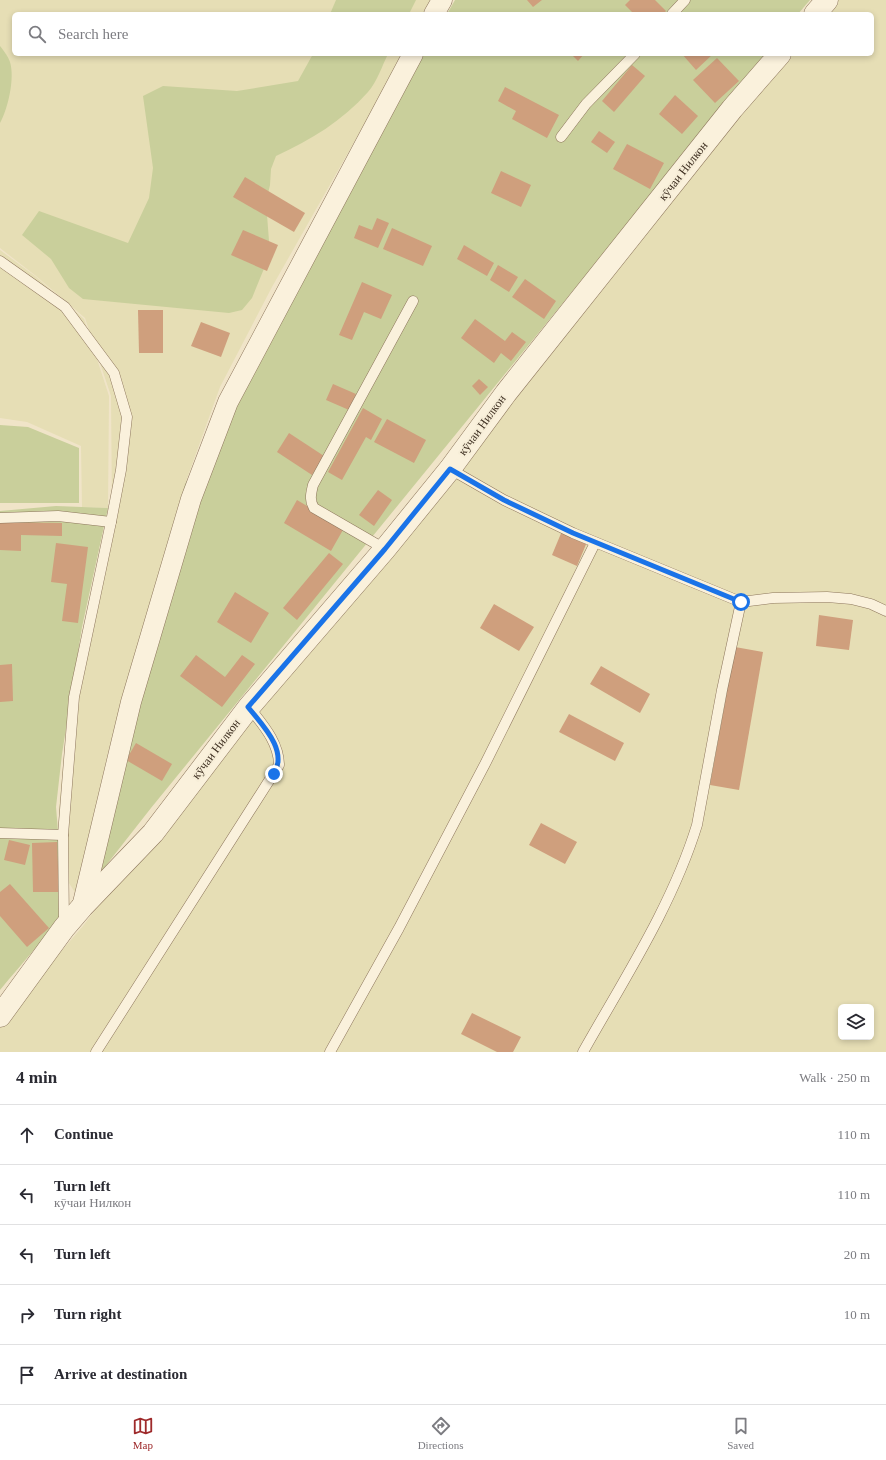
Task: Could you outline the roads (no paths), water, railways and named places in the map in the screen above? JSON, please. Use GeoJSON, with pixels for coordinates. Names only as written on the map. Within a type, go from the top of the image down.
{"type":"FeatureCollection","features":[{"type":"Feature","properties":{"kind":"street"},"geometry":{"type":"LineString","coordinates":[[435,12],[442,0]]}},
{"type":"Feature","properties":{"kind":"street"},"geometry":{"type":"LineString","coordinates":[[817,12],[827,0]]}},
{"type":"Feature","properties":{"kind":"street"},"geometry":{"type":"LineString","coordinates":[[82,907],[131,702],[191,499],[202,469],[228,402],[412,56]]}},
{"type":"Feature","properties":{"kind":"street","name":"кӯчаи Нилкон"},"geometry":{"type":"LineString","coordinates":[[0,1016],[64,928],[82,907],[153,833],[248,707],[385,549],[450,469],[506,393],[732,109],[778,56]]}},
{"type":"Feature","properties":{"kind":"lane"},"geometry":{"type":"LineString","coordinates":[[674,12],[685,0]]}},
{"type":"Feature","properties":{"kind":"lane"},"geometry":{"type":"LineString","coordinates":[[561,137],[586,104],[633,56]]}},
{"type":"Feature","properties":{"kind":"lane"},"geometry":{"type":"LineString","coordinates":[[0,261],[65,307],[114,373],[127,417],[121,470],[74,697],[63,835],[64,928]]}},
{"type":"Feature","properties":{"kind":"lane"},"geometry":{"type":"LineString","coordinates":[[385,549],[314,508],[311,502],[311,495],[313,485],[413,301]]}},
{"type":"Feature","properties":{"kind":"lane"},"geometry":{"type":"LineString","coordinates":[[450,469],[504,500],[595,543],[741,602],[773,598],[827,597],[851,599],[871,604],[886,611]]}},
{"type":"Feature","properties":{"kind":"lane"},"geometry":{"type":"LineString","coordinates":[[0,518],[58,516],[111,522]]}},
{"type":"Feature","properties":{"kind":"lane"},"geometry":{"type":"LineString","coordinates":[[330,1052],[403,922],[488,757],[595,543]]}},
{"type":"Feature","properties":{"kind":"lane"},"geometry":{"type":"LineString","coordinates":[[583,1052],[675,884],[691,844],[697,826],[722,690],[741,602]]}},
{"type":"Feature","properties":{"kind":"lane"},"geometry":{"type":"LineString","coordinates":[[96,1052],[279,765],[279,756],[270,735],[248,707]]}},
{"type":"Feature","properties":{"kind":"lane"},"geometry":{"type":"LineString","coordinates":[[0,833],[63,835]]}}]}
